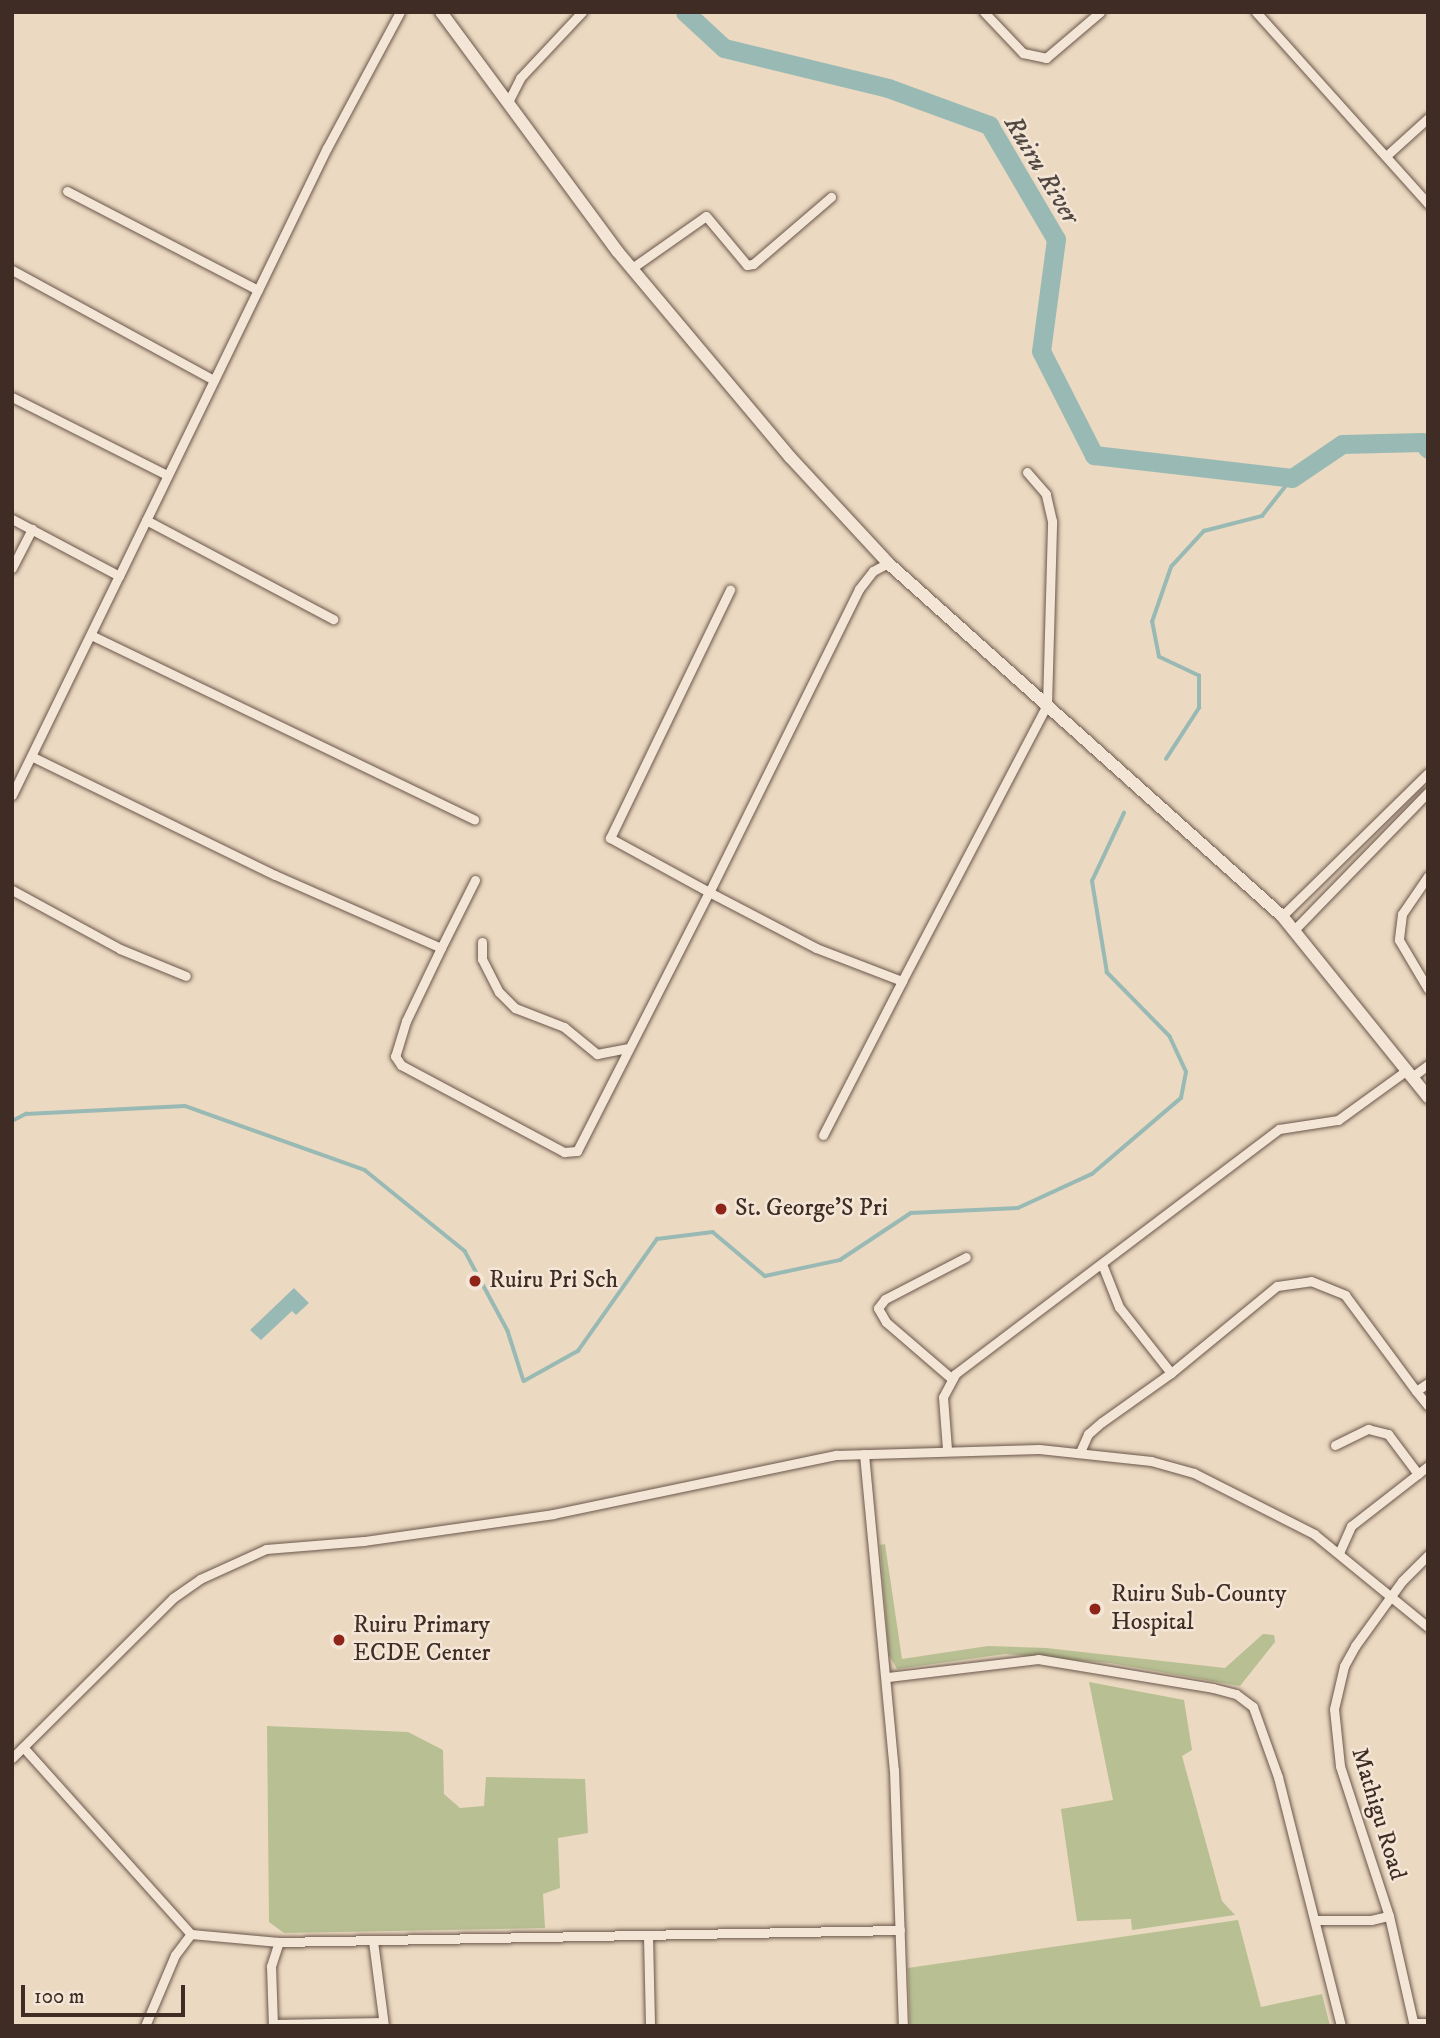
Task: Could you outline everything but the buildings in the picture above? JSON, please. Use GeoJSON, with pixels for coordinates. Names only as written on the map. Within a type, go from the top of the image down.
{"type":"FeatureCollection","features":[{"type":"Feature","properties":{"kind":"main road"},"geometry":{"type":"LineString","coordinates":[[441,12],[632,268],[790,457],[888,563],[1282,916],[1428,1097]]}},
{"type":"Feature","properties":{"kind":"street"},"geometry":{"type":"LineString","coordinates":[[12,795],[93,636],[167,475],[258,290],[400,12]]}},
{"type":"Feature","properties":{"kind":"street"},"geometry":{"type":"LineString","coordinates":[[508,102],[520,78],[582,12]]}},
{"type":"Feature","properties":{"kind":"street"},"geometry":{"type":"LineString","coordinates":[[984,12],[1023,53],[1046,58],[1100,12]]}},
{"type":"Feature","properties":{"kind":"street"},"geometry":{"type":"LineString","coordinates":[[1256,12],[1428,204]]}},
{"type":"Feature","properties":{"kind":"street"},"geometry":{"type":"LineString","coordinates":[[1386,156],[1428,118]]}},
{"type":"Feature","properties":{"kind":"street"},"geometry":{"type":"LineString","coordinates":[[67,191],[258,290]]}},
{"type":"Feature","properties":{"kind":"street"},"geometry":{"type":"LineString","coordinates":[[632,268],[706,216],[747,265],[753,264],[831,197]]}},
{"type":"Feature","properties":{"kind":"street"},"geometry":{"type":"LineString","coordinates":[[12,270],[214,380]]}},
{"type":"Feature","properties":{"kind":"street"},"geometry":{"type":"LineString","coordinates":[[12,397],[167,475]]}},
{"type":"Feature","properties":{"kind":"street"},"geometry":{"type":"LineString","coordinates":[[823,1135],[1047,705],[1052,521],[1046,494],[1027,472]]}},
{"type":"Feature","properties":{"kind":"street"},"geometry":{"type":"LineString","coordinates":[[12,519],[119,576]]}},
{"type":"Feature","properties":{"kind":"street"},"geometry":{"type":"LineString","coordinates":[[146,520],[333,619]]}},
{"type":"Feature","properties":{"kind":"street"},"geometry":{"type":"LineString","coordinates":[[12,568],[32,529]]}},
{"type":"Feature","properties":{"kind":"street"},"geometry":{"type":"LineString","coordinates":[[475,880],[396,1047],[401,1065],[565,1153],[577,1150],[859,589],[873,570],[888,563]]}},
{"type":"Feature","properties":{"kind":"street"},"geometry":{"type":"LineString","coordinates":[[730,590],[610,838],[816,948],[902,981]]}},
{"type":"Feature","properties":{"kind":"street"},"geometry":{"type":"LineString","coordinates":[[93,636],[474,819]]}},
{"type":"Feature","properties":{"kind":"street"},"geometry":{"type":"LineString","coordinates":[[33,757],[275,875],[441,948]]}},
{"type":"Feature","properties":{"kind":"street"},"geometry":{"type":"LineString","coordinates":[[1282,916],[1428,773]]}},
{"type":"Feature","properties":{"kind":"street"},"geometry":{"type":"LineString","coordinates":[[1294,930],[1428,792]]}},
{"type":"Feature","properties":{"kind":"street"},"geometry":{"type":"LineString","coordinates":[[1325,874],[1336,886]]}},
{"type":"Feature","properties":{"kind":"street"},"geometry":{"type":"LineString","coordinates":[[1428,876],[1402,914],[1399,940],[1428,989]]}},
{"type":"Feature","properties":{"kind":"street"},"geometry":{"type":"LineString","coordinates":[[12,890],[120,949],[186,976]]}},
{"type":"Feature","properties":{"kind":"street"},"geometry":{"type":"LineString","coordinates":[[482,942],[482,960],[499,992],[515,1008],[564,1027],[597,1054],[627,1048]]}},
{"type":"Feature","properties":{"kind":"street"},"geometry":{"type":"LineString","coordinates":[[947,1449],[943,1398],[951,1378],[1279,1129],[1338,1120],[1410,1073],[1428,1065]]}},
{"type":"Feature","properties":{"kind":"street"},"geometry":{"type":"LineString","coordinates":[[951,1378],[886,1322],[878,1308],[886,1299],[966,1257]]}},
{"type":"Feature","properties":{"kind":"street"},"geometry":{"type":"LineString","coordinates":[[1101,1264],[1119,1307],[1171,1373]]}},
{"type":"Feature","properties":{"kind":"street"},"geometry":{"type":"LineString","coordinates":[[1080,1452],[1088,1434],[1102,1422],[1171,1373],[1277,1286],[1311,1281],[1345,1295],[1428,1406]]}},
{"type":"Feature","properties":{"kind":"street"},"geometry":{"type":"LineString","coordinates":[[1416,1391],[1428,1383]]}},
{"type":"Feature","properties":{"kind":"street"},"geometry":{"type":"LineString","coordinates":[[1335,1445],[1368,1429],[1378,1430],[1388,1434],[1418,1474]]}},
{"type":"Feature","properties":{"kind":"street"},"geometry":{"type":"LineString","coordinates":[[12,1758],[173,1598],[200,1579],[266,1549],[364,1541],[553,1514],[807,1460],[864,1454],[947,1449],[1080,1452],[1151,1461],[1194,1473],[1283,1514],[1339,1553],[1389,1598],[1428,1628]]}},
{"type":"Feature","properties":{"kind":"street"},"geometry":{"type":"LineString","coordinates":[[864,1454],[888,1677],[903,2026]]}},
{"type":"Feature","properties":{"kind":"street"},"geometry":{"type":"LineString","coordinates":[[1339,1553],[1351,1526],[1428,1466]]}},
{"type":"Feature","properties":{"kind":"street","name":"Mathigu Road"},"geometry":{"type":"LineString","coordinates":[[1414,2024],[1389,1916],[1340,1766],[1334,1709],[1344,1666],[1389,1598],[1428,1555]]}},
{"type":"Feature","properties":{"kind":"street"},"geometry":{"type":"LineString","coordinates":[[888,1677],[989,1661],[1038,1659],[1138,1672],[1236,1694],[1261,1721],[1317,1920],[1340,2026]]}},
{"type":"Feature","properties":{"kind":"street"},"geometry":{"type":"LineString","coordinates":[[23,1747],[191,1934],[279,1942],[900,1930]]}},
{"type":"Feature","properties":{"kind":"street"},"geometry":{"type":"LineString","coordinates":[[1317,1920],[1371,1920],[1389,1916]]}},
{"type":"Feature","properties":{"kind":"street"},"geometry":{"type":"LineString","coordinates":[[145,2026],[175,1955],[191,1934]]}},
{"type":"Feature","properties":{"kind":"street"},"geometry":{"type":"LineString","coordinates":[[648,1936],[650,2026]]}},
{"type":"Feature","properties":{"kind":"street"},"geometry":{"type":"LineString","coordinates":[[279,1942],[271,1966],[273,2025],[384,2024],[373,1941]]}},
{"type":"Feature","properties":{"kind":"street"},"geometry":{"type":"LineString","coordinates":[[1414,2024],[1428,2023]]}},
{"type":"Feature","properties":{"kind":"green space"},"geometry":{"type":"Polygon","coordinates":[[[885,1544],[902,1659],[988,1646],[1046,1648],[1225,1668],[1263,1634],[1274,1635],[1275,1642],[1240,1686],[1110,1663],[1005,1654],[897,1669],[889,1655],[880,1545],[885,1544]]]}},
{"type":"Feature","properties":{"kind":"green space"},"geometry":{"type":"Polygon","coordinates":[[[1089,1682],[1184,1700],[1192,1750],[1182,1756],[1222,1901],[1235,1915],[1132,1930],[1131,1919],[1077,1921],[1061,1809],[1113,1800],[1089,1682]]]}},
{"type":"Feature","properties":{"kind":"green space"},"geometry":{"type":"Polygon","coordinates":[[[267,1726],[408,1732],[443,1750],[444,1794],[460,1808],[484,1806],[486,1777],[585,1779],[588,1833],[558,1838],[560,1888],[543,1894],[545,1928],[284,1933],[269,1922],[267,1726]]]}},
{"type":"Feature","properties":{"kind":"green space"},"geometry":{"type":"Polygon","coordinates":[[[1238,1920],[1261,2007],[1322,1994],[1330,2026],[910,2026],[908,1968],[1238,1920]]]}},
{"type":"Feature","properties":{"kind":"water"},"geometry":{"type":"Polygon","coordinates":[[[294,1288],[309,1303],[296,1315],[292,1311],[261,1340],[250,1330],[294,1288]]]}},
{"type":"Feature","properties":{"kind":"waterway","name":"Ruiru River"},"geometry":{"type":"LineString","coordinates":[[685,12],[724,48],[888,88],[989,125],[1056,239],[1041,351],[1094,455],[1292,478],[1342,444],[1422,442],[1428,449]]}},
{"type":"Feature","properties":{"kind":"waterway"},"geometry":{"type":"LineString","coordinates":[[1166,759],[1199,708],[1199,676],[1159,657],[1152,622],[1171,567],[1204,531],[1262,516],[1292,478]]}},
{"type":"Feature","properties":{"kind":"waterway"},"geometry":{"type":"LineString","coordinates":[[12,1121],[26,1114],[185,1106],[365,1170],[465,1251],[508,1331],[524,1381],[578,1351],[657,1239],[713,1232],[765,1276],[840,1260],[911,1213],[1018,1208],[1092,1174],[1181,1098],[1186,1072],[1170,1037],[1107,973],[1092,881],[1124,813]]}},
{"type":"Feature","properties":{"kind":"place","name":"St. George'S Pri"},"geometry":{"type":"Point","coordinates":[721,1209]}},
{"type":"Feature","properties":{"kind":"place","name":"Ruiru Pri Sch"},"geometry":{"type":"Point","coordinates":[475,1281]}},
{"type":"Feature","properties":{"kind":"place","name":"Ruiru Sub-County Hospital"},"geometry":{"type":"Point","coordinates":[1095,1609]}},
{"type":"Feature","properties":{"kind":"place","name":"Ruiru Primary ECDE Center"},"geometry":{"type":"Point","coordinates":[339,1640]}}]}
